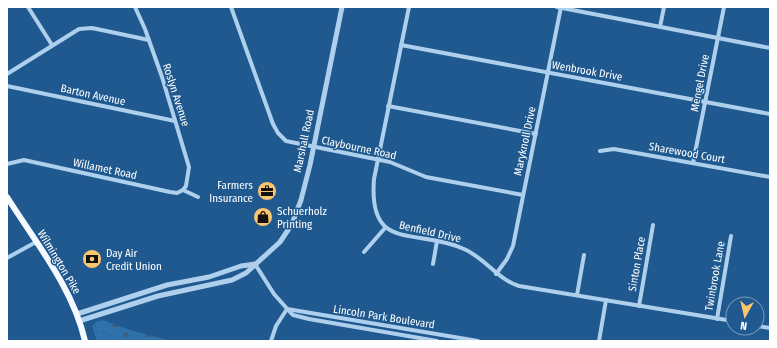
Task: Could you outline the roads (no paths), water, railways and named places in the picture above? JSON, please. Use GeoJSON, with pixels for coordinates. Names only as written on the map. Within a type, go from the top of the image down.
{"type":"FeatureCollection","features":[{"type":"Feature","properties":{"kind":"main road","name":"Wilmington Pike"},"geometry":{"type":"LineString","coordinates":[[7,197],[66,290],[77,314],[85,341]]}},
{"type":"Feature","properties":{"kind":"street"},"geometry":{"type":"LineString","coordinates":[[28,7],[52,45]]}},
{"type":"Feature","properties":{"kind":"street","name":"Roslyn Avenue"},"geometry":{"type":"LineString","coordinates":[[135,7],[149,40],[176,121],[189,167],[186,186],[183,190]]}},
{"type":"Feature","properties":{"kind":"street","name":"Claybourne Road"},"geometry":{"type":"LineString","coordinates":[[231,7],[261,93],[278,133],[291,143],[398,164],[426,177],[523,195]]}},
{"type":"Feature","properties":{"kind":"street","name":"Marshall Road"},"geometry":{"type":"LineString","coordinates":[[79,321],[158,296],[232,280],[246,273],[272,251],[292,224],[301,200],[314,147],[342,7]]}},
{"type":"Feature","properties":{"kind":"street","name":"Benfield Drive"},"geometry":{"type":"LineString","coordinates":[[408,7],[377,159],[373,190],[374,208],[378,219],[385,228],[400,234],[451,244],[470,252],[496,274],[519,286],[725,320]]}},
{"type":"Feature","properties":{"kind":"street"},"geometry":{"type":"LineString","coordinates":[[560,7],[770,48]]}},
{"type":"Feature","properties":{"kind":"street","name":"Maryknoll Drive"},"geometry":{"type":"LineString","coordinates":[[496,274],[507,259],[513,246],[560,7]]}},
{"type":"Feature","properties":{"kind":"street"},"geometry":{"type":"LineString","coordinates":[[660,27],[664,7]]}},
{"type":"Feature","properties":{"kind":"street","name":"Mengel Drive"},"geometry":{"type":"LineString","coordinates":[[693,163],[724,7]]}},
{"type":"Feature","properties":{"kind":"street"},"geometry":{"type":"LineString","coordinates":[[7,74],[74,31],[86,28],[149,40]]}},
{"type":"Feature","properties":{"kind":"street","name":"Wenbrook Drive"},"geometry":{"type":"LineString","coordinates":[[401,45],[770,114]]}},
{"type":"Feature","properties":{"kind":"street","name":"Barton Avenue"},"geometry":{"type":"LineString","coordinates":[[7,86],[176,121]]}},
{"type":"Feature","properties":{"kind":"street"},"geometry":{"type":"LineString","coordinates":[[388,106],[536,134]]}},
{"type":"Feature","properties":{"kind":"street","name":"Sharewood Court"},"geometry":{"type":"LineString","coordinates":[[600,151],[614,149],[770,177]]}},
{"type":"Feature","properties":{"kind":"street","name":"Willamet Road"},"geometry":{"type":"LineString","coordinates":[[7,164],[24,160],[170,192],[177,193],[183,190]]}},
{"type":"Feature","properties":{"kind":"street"},"geometry":{"type":"LineString","coordinates":[[183,190],[198,198]]}},
{"type":"Feature","properties":{"kind":"street","name":"Sinton Place"},"geometry":{"type":"LineString","coordinates":[[639,306],[653,225]]}},
{"type":"Feature","properties":{"kind":"street"},"geometry":{"type":"LineString","coordinates":[[364,252],[385,228]]}},
{"type":"Feature","properties":{"kind":"street","name":"Twinbrook Lane"},"geometry":{"type":"LineString","coordinates":[[717,319],[731,236]]}},
{"type":"Feature","properties":{"kind":"street"},"geometry":{"type":"LineString","coordinates":[[433,264],[437,241]]}},
{"type":"Feature","properties":{"kind":"street"},"geometry":{"type":"LineString","coordinates":[[7,258],[36,242]]}},
{"type":"Feature","properties":{"kind":"street"},"geometry":{"type":"LineString","coordinates":[[577,295],[584,255]]}},
{"type":"Feature","properties":{"kind":"street","name":"Marshall Road"},"geometry":{"type":"LineString","coordinates":[[77,314],[167,284],[209,278],[241,266],[255,264]]}},
{"type":"Feature","properties":{"kind":"street","name":"Lincoln Park Boulevard"},"geometry":{"type":"LineString","coordinates":[[255,264],[274,294],[293,315],[437,341]]}},
{"type":"Feature","properties":{"kind":"street"},"geometry":{"type":"LineString","coordinates":[[600,341],[606,300]]}},
{"type":"Feature","properties":{"kind":"street"},"geometry":{"type":"LineString","coordinates":[[271,341],[276,326],[287,309]]}},
{"type":"Feature","properties":{"kind":"street","name":"Lincoln Park Boulevard"},"geometry":{"type":"LineString","coordinates":[[287,309],[452,339],[478,341]]}},
{"type":"Feature","properties":{"kind":"place","name":"Farmers Insurance"},"geometry":{"type":"Point","coordinates":[267,191]}},
{"type":"Feature","properties":{"kind":"place","name":"Schuerholz Printing"},"geometry":{"type":"Point","coordinates":[263,217]}},
{"type":"Feature","properties":{"kind":"place","name":"Day Air Credit Union"},"geometry":{"type":"Point","coordinates":[92,259]}}]}
